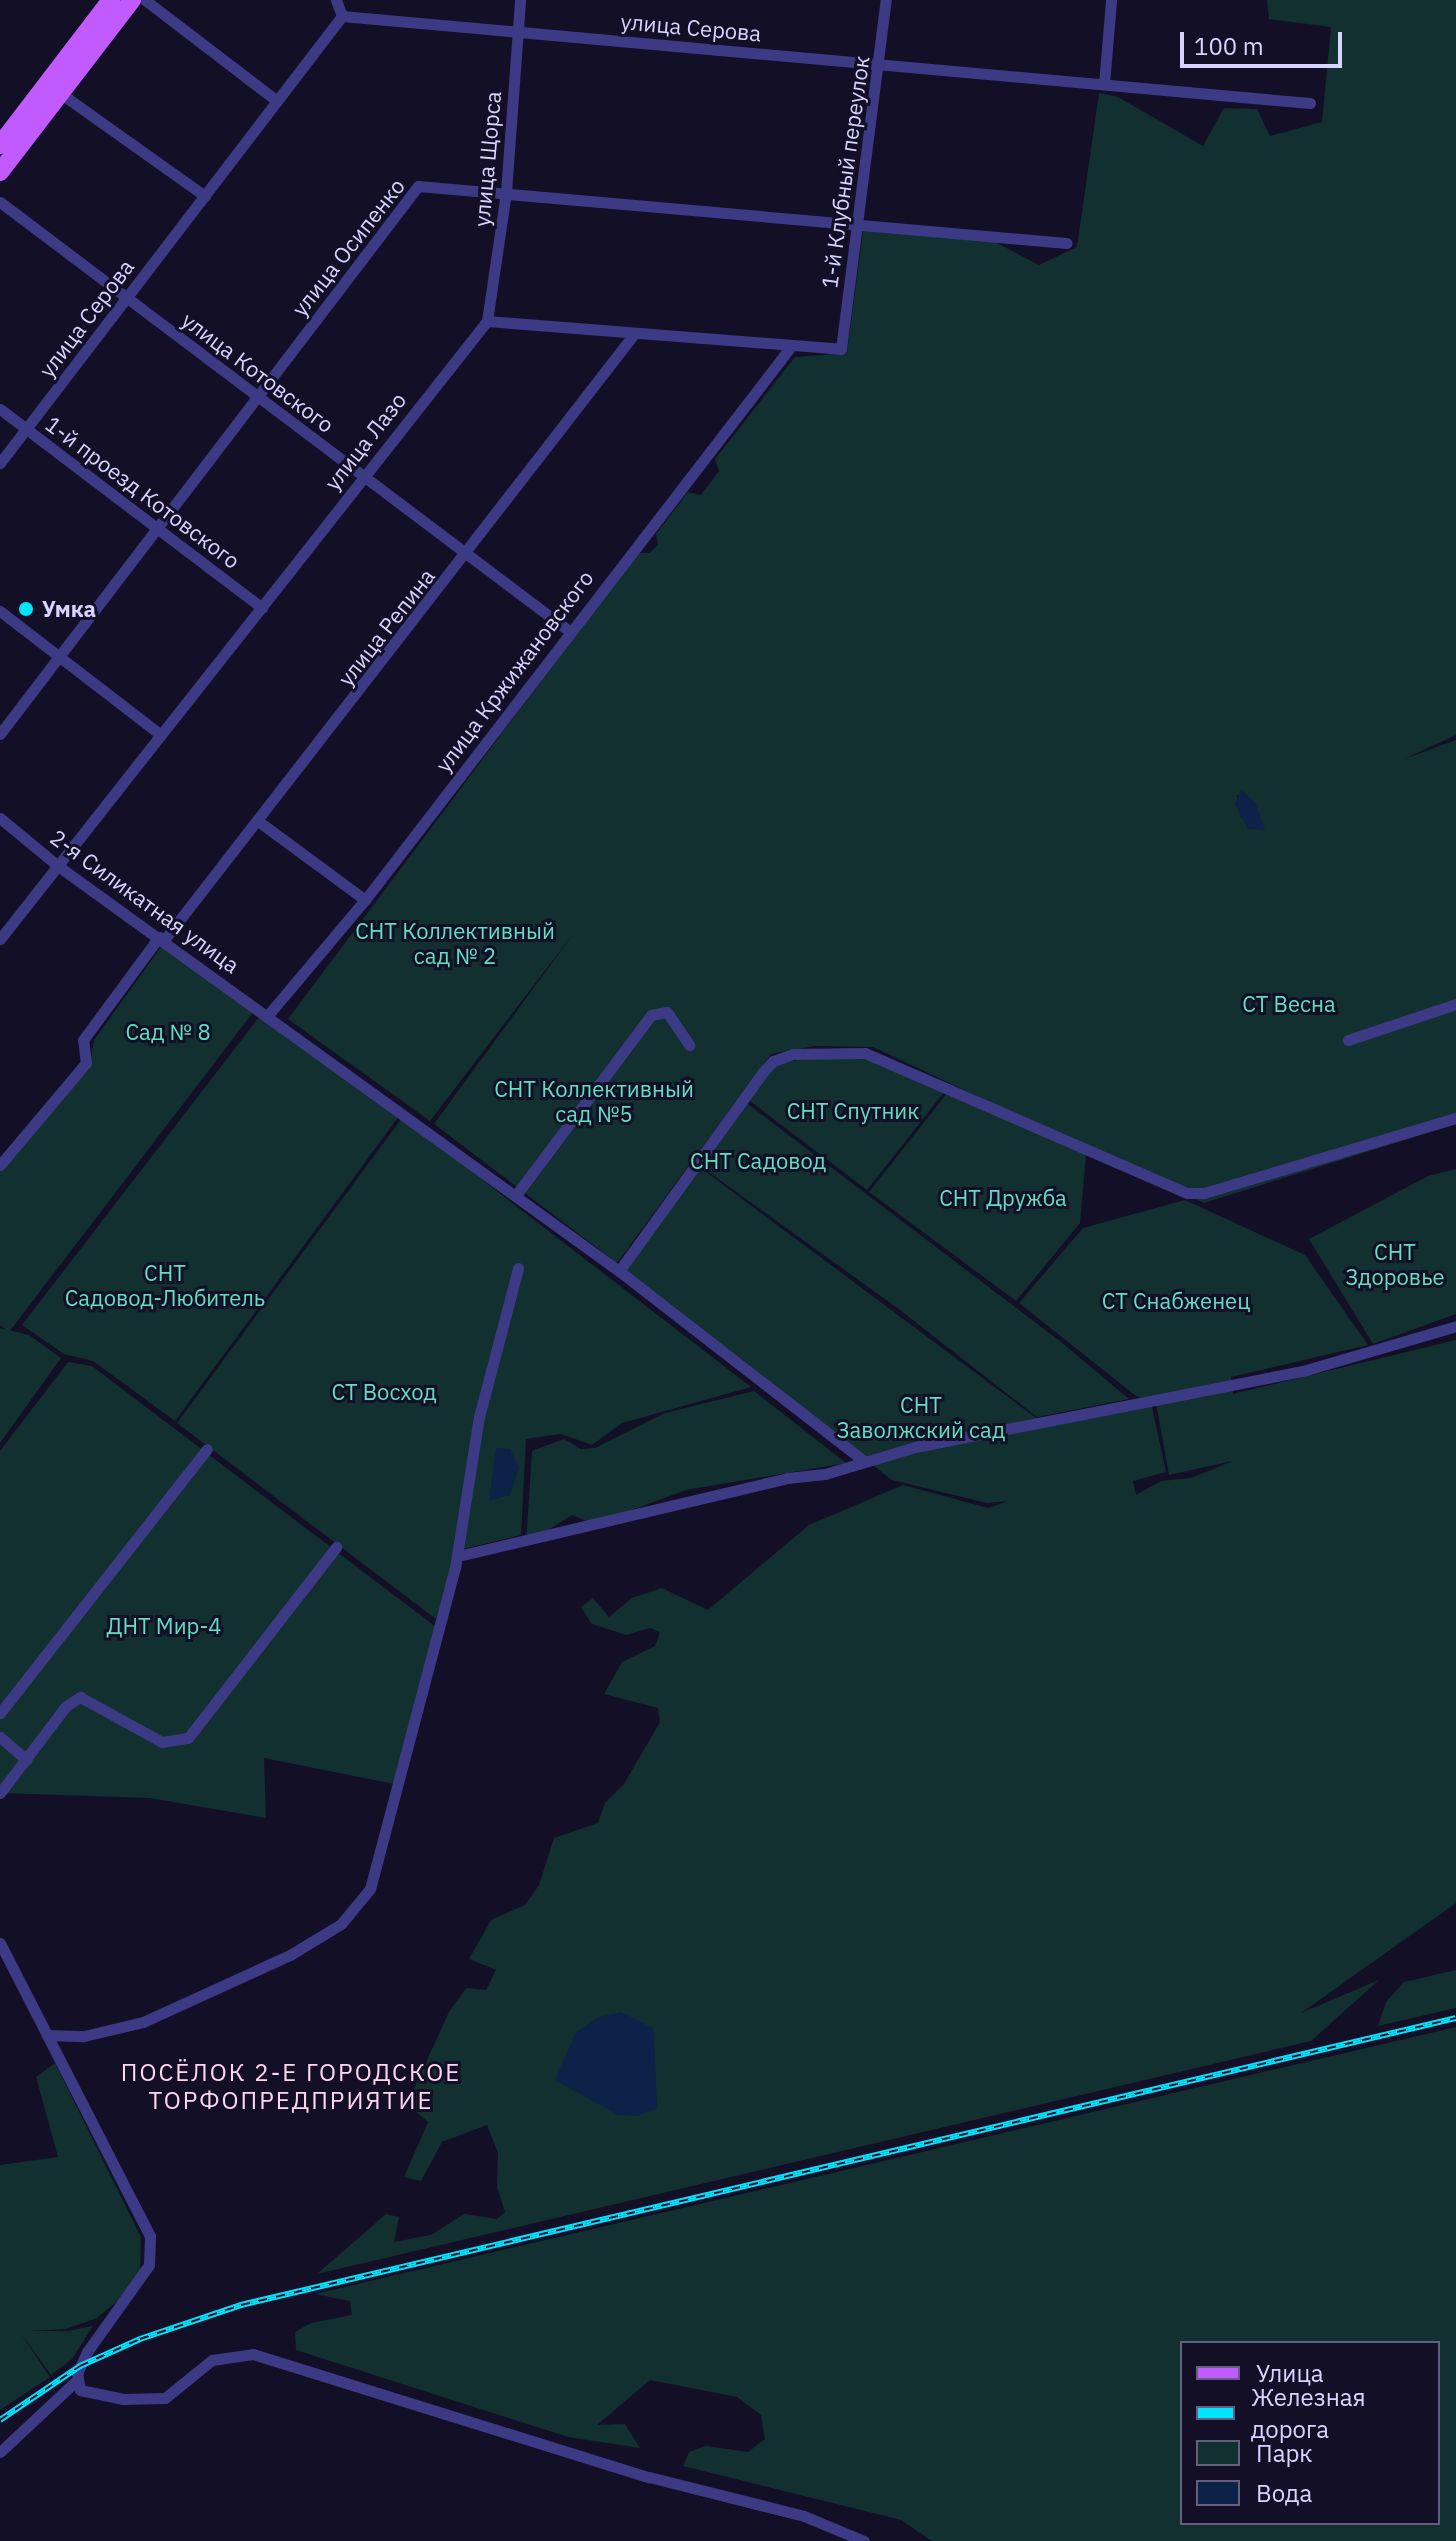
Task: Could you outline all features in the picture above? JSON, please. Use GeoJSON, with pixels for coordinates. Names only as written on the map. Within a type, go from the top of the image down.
{"type":"FeatureCollection","features":[{"type":"Feature","properties":{"kind":"main road"},"geometry":{"type":"LineString","coordinates":[[0,145],[111,0]]}},
{"type":"Feature","properties":{"kind":"main road"},"geometry":{"type":"LineString","coordinates":[[0,172],[132,0]]}},
{"type":"Feature","properties":{"kind":"street"},"geometry":{"type":"LineString","coordinates":[[145,0],[277,101]]}},
{"type":"Feature","properties":{"kind":"street"},"geometry":{"type":"LineString","coordinates":[[335,0],[342,16]]}},
{"type":"Feature","properties":{"kind":"street","name":"улица Щорса"},"geometry":{"type":"LineString","coordinates":[[487,321],[506,192],[520,0]]}},
{"type":"Feature","properties":{"kind":"street","name":"1-й Клубный переулок"},"geometry":{"type":"LineString","coordinates":[[789,349],[841,349],[886,0]]}},
{"type":"Feature","properties":{"kind":"street"},"geometry":{"type":"LineString","coordinates":[[1104,84],[1111,0]]}},
{"type":"Feature","properties":{"kind":"street","name":"улица Серова"},"geometry":{"type":"LineString","coordinates":[[0,463],[342,16],[1310,103]]}},
{"type":"Feature","properties":{"kind":"street"},"geometry":{"type":"LineString","coordinates":[[60,93],[205,196]]}},
{"type":"Feature","properties":{"kind":"street","name":"улица Осипенко"},"geometry":{"type":"LineString","coordinates":[[0,734],[418,186],[1067,243]]}},
{"type":"Feature","properties":{"kind":"street","name":"улица Котовского"},"geometry":{"type":"LineString","coordinates":[[0,202],[569,631]]}},
{"type":"Feature","properties":{"kind":"street"},"geometry":{"type":"LineString","coordinates":[[487,321],[789,349]]}},
{"type":"Feature","properties":{"kind":"street","name":"улица Лазо"},"geometry":{"type":"LineString","coordinates":[[0,939],[487,321]]}},
{"type":"Feature","properties":{"kind":"street","name":"улица Репина"},"geometry":{"type":"LineString","coordinates":[[0,1165],[86,1063],[83,1040],[467,555],[634,334]]}},
{"type":"Feature","properties":{"kind":"street","name":"улица Кржижановского"},"geometry":{"type":"LineString","coordinates":[[268,1015],[365,900],[789,349]]}},
{"type":"Feature","properties":{"kind":"street","name":"1-й проезд Котовского"},"geometry":{"type":"LineString","coordinates":[[0,409],[262,608]]}},
{"type":"Feature","properties":{"kind":"street"},"geometry":{"type":"LineString","coordinates":[[0,611],[161,735]]}},
{"type":"Feature","properties":{"kind":"street","name":"2-я Силикатная улица"},"geometry":{"type":"LineString","coordinates":[[0,818],[58,866],[162,938],[619,1271],[863,1460]]}},
{"type":"Feature","properties":{"kind":"street"},"geometry":{"type":"LineString","coordinates":[[258,821],[365,900]]}},
{"type":"Feature","properties":{"kind":"street"},"geometry":{"type":"LineString","coordinates":[[1348,1040],[1456,1004]]}},
{"type":"Feature","properties":{"kind":"street"},"geometry":{"type":"LineString","coordinates":[[516,1195],[651,1015],[667,1012],[689,1045]]}},
{"type":"Feature","properties":{"kind":"street"},"geometry":{"type":"LineString","coordinates":[[619,1271],[763,1072],[773,1061],[793,1054],[865,1053],[1187,1193],[1204,1193],[1456,1118]]}},
{"type":"Feature","properties":{"kind":"street"},"geometry":{"type":"LineString","coordinates":[[47,2035],[84,2036],[143,2022],[290,1955],[341,1924],[370,1889],[458,1556],[479,1417],[518,1268]]}},
{"type":"Feature","properties":{"kind":"street"},"geometry":{"type":"LineString","coordinates":[[458,1556],[825,1474],[863,1460],[1306,1370],[1456,1326]]}},
{"type":"Feature","properties":{"kind":"street"},"geometry":{"type":"LineString","coordinates":[[0,1713],[207,1449]]}},
{"type":"Feature","properties":{"kind":"street"},"geometry":{"type":"LineString","coordinates":[[0,1793],[66,1706],[80,1697],[162,1742],[188,1738],[336,1547]]}},
{"type":"Feature","properties":{"kind":"street"},"geometry":{"type":"LineString","coordinates":[[0,1737],[26,1760]]}},
{"type":"Feature","properties":{"kind":"street"},"geometry":{"type":"LineString","coordinates":[[0,1943],[151,2246],[145,2275],[87,2352],[76,2381],[0,2452]]}},
{"type":"Feature","properties":{"kind":"street"},"geometry":{"type":"LineString","coordinates":[[76,2381],[80,2390],[95,2395],[165,2398],[212,2360],[253,2354],[649,2477],[804,2516],[864,2541]]}},
{"type":"Feature","properties":{"kind":"green space"},"geometry":{"type":"Polygon","coordinates":[[[1267,0],[1456,0],[1456,735],[1404,759],[1456,740],[1456,1124],[1204,1203],[873,1047],[815,1046],[771,1054],[617,1263],[434,1124],[576,930],[430,1121],[288,1019],[637,553],[649,553],[658,545],[656,534],[688,492],[701,495],[719,471],[715,459],[795,357],[847,353],[863,231],[995,242],[1039,265],[1077,247],[1099,93],[1118,97],[1203,146],[1224,108],[1257,109],[1270,136],[1322,122],[1331,27],[1269,19],[1267,0]],[[1237,795],[1241,818],[1257,815],[1255,802],[1237,795]]]}},
{"type":"Feature","properties":{"kind":"green space","name":"Сад № 8"},"geometry":{"type":"Polygon","coordinates":[[[161,947],[254,1011],[9,1332],[0,1325],[0,1168],[89,1069],[94,1040],[161,947]]]}},
{"type":"Feature","properties":{"kind":"green space","name":"СНТ Садовод-Любитель"},"geometry":{"type":"Polygon","coordinates":[[[263,1012],[399,1116],[175,1421],[93,1361],[64,1354],[22,1325],[263,1012]]]}},
{"type":"Feature","properties":{"kind":"green space","name":"СНТ Спутник"},"geometry":{"type":"Polygon","coordinates":[[[821,1055],[865,1057],[945,1091],[867,1190],[746,1098],[775,1065],[821,1055]]]}},
{"type":"Feature","properties":{"kind":"green space","name":"СНТ Дружба"},"geometry":{"type":"Polygon","coordinates":[[[948,1092],[1086,1154],[1080,1223],[1016,1301],[869,1192],[948,1092]]]}},
{"type":"Feature","properties":{"kind":"green space","name":"СНТ Садовод"},"geometry":{"type":"Polygon","coordinates":[[[744,1101],[1061,1342],[1129,1399],[1037,1417],[900,1310],[699,1165],[744,1101]]]}},
{"type":"Feature","properties":{"kind":"green space","name":"СТ Восход"},"geometry":{"type":"Polygon","coordinates":[[[402,1118],[751,1387],[622,1423],[592,1445],[561,1434],[526,1439],[521,1535],[455,1551],[436,1619],[177,1423],[402,1118]]]}},
{"type":"Feature","properties":{"kind":"green space"},"geometry":{"type":"Polygon","coordinates":[[[698,1166],[1043,1423],[1151,1401],[1136,1396],[1019,1303],[1083,1228],[1185,1200],[1305,1255],[1368,1345],[1231,1377],[1233,1394],[1456,1340],[1456,1903],[1301,2013],[1379,1980],[1311,2041],[317,2274],[386,2214],[399,2217],[394,2242],[431,2235],[464,2214],[497,2219],[505,2212],[497,2187],[498,2153],[487,2125],[442,2142],[421,2181],[404,2177],[428,2122],[407,2104],[449,2012],[466,1988],[486,1990],[496,1970],[469,1959],[491,1920],[525,1905],[539,1885],[554,1838],[598,1823],[605,1803],[624,1784],[660,1722],[658,1708],[604,1694],[622,1662],[655,1646],[660,1632],[650,1628],[626,1635],[592,1624],[581,1607],[593,1598],[609,1617],[632,1598],[662,1588],[708,1610],[809,1525],[903,1485],[988,1508],[1008,1501],[987,1503],[892,1480],[623,1271],[698,1166]],[[1151,1402],[1166,1472],[1133,1481],[1136,1495],[1161,1481],[1191,1478],[1233,1461],[1169,1475],[1156,1403],[1151,1402]]]}},
{"type":"Feature","properties":{"kind":"green space","name":"СНТ Здоровье"},"geometry":{"type":"Polygon","coordinates":[[[1456,1169],[1456,1314],[1373,1344],[1309,1239],[1428,1176],[1456,1169]]]}},
{"type":"Feature","properties":{"kind":"green space"},"geometry":{"type":"Polygon","coordinates":[[[0,1328],[29,1335],[61,1358],[0,1443],[0,1328]]]}},
{"type":"Feature","properties":{"kind":"green space","name":"ДНТ Мир-4"},"geometry":{"type":"Polygon","coordinates":[[[68,1362],[92,1366],[436,1627],[394,1784],[264,1758],[266,1818],[150,1798],[0,1793],[0,1451],[68,1362]]]}},
{"type":"Feature","properties":{"kind":"green space"},"geometry":{"type":"Polygon","coordinates":[[[754,1391],[846,1463],[686,1490],[594,1524],[572,1515],[526,1544],[532,1451],[564,1439],[581,1449],[595,1448],[665,1413],[754,1391]]]}},
{"type":"Feature","properties":{"kind":"green space"},"geometry":{"type":"Polygon","coordinates":[[[1456,1970],[1456,2008],[1378,2026],[1386,2002],[1404,1982],[1456,1970]]]}},
{"type":"Feature","properties":{"kind":"green space"},"geometry":{"type":"Polygon","coordinates":[[[1456,2027],[1456,2541],[932,2541],[901,2520],[683,2466],[689,2452],[706,2446],[748,2452],[765,2439],[761,2415],[737,2397],[650,2380],[597,2425],[625,2424],[640,2448],[568,2437],[296,2350],[295,2332],[311,2323],[352,2315],[350,2301],[315,2294],[1456,2027]]]}},
{"type":"Feature","properties":{"kind":"green space"},"geometry":{"type":"Polygon","coordinates":[[[55,2063],[141,2237],[140,2271],[121,2298],[97,2318],[66,2329],[28,2331],[67,2331],[93,2326],[72,2359],[51,2375],[20,2332],[50,2377],[0,2410],[0,2165],[58,2157],[36,2077],[55,2063]]]}},
{"type":"Feature","properties":{"kind":"water"},"geometry":{"type":"Polygon","coordinates":[[[1241,790],[1255,802],[1265,830],[1248,829],[1235,804],[1241,790]]]}},
{"type":"Feature","properties":{"kind":"water"},"geometry":{"type":"Polygon","coordinates":[[[496,1448],[510,1449],[519,1467],[510,1495],[489,1501],[496,1448]]]}},
{"type":"Feature","properties":{"kind":"water"},"geometry":{"type":"Polygon","coordinates":[[[621,2012],[654,2029],[657,2108],[637,2116],[618,2115],[555,2080],[576,2032],[599,2017],[621,2012]]]}},
{"type":"Feature","properties":{"kind":"railway"},"geometry":{"type":"LineString","coordinates":[[0,2420],[80,2366],[140,2339],[241,2305],[1456,2018]]}},
{"type":"Feature","properties":{"kind":"place","name":"Умка"},"geometry":{"type":"Point","coordinates":[26,609]}},
{"type":"Feature","properties":{"kind":"district","name":"ПОСЁЛОК 2-Е ГОРОДСКОЕ ТОРФОПРЕДПРИЯТИЕ"},"geometry":{"type":"Point","coordinates":[291,2087]}},
{"type":"Feature","properties":{"kind":"park label","name":"СНТ Коллективный сад № 2"},"geometry":{"type":"Point","coordinates":[455,942]}},
{"type":"Feature","properties":{"kind":"park label","name":"СТ Весна"},"geometry":{"type":"Point","coordinates":[1289,1004]}},
{"type":"Feature","properties":{"kind":"park label","name":"СНТ Коллективный сад №5"},"geometry":{"type":"Point","coordinates":[594,1100]}},
{"type":"Feature","properties":{"kind":"park label","name":"СТ Снабженец"},"geometry":{"type":"Point","coordinates":[1176,1301]}},
{"type":"Feature","properties":{"kind":"park label","name":"СНТ Заволжский сад"},"geometry":{"type":"Point","coordinates":[921,1416]}}]}
